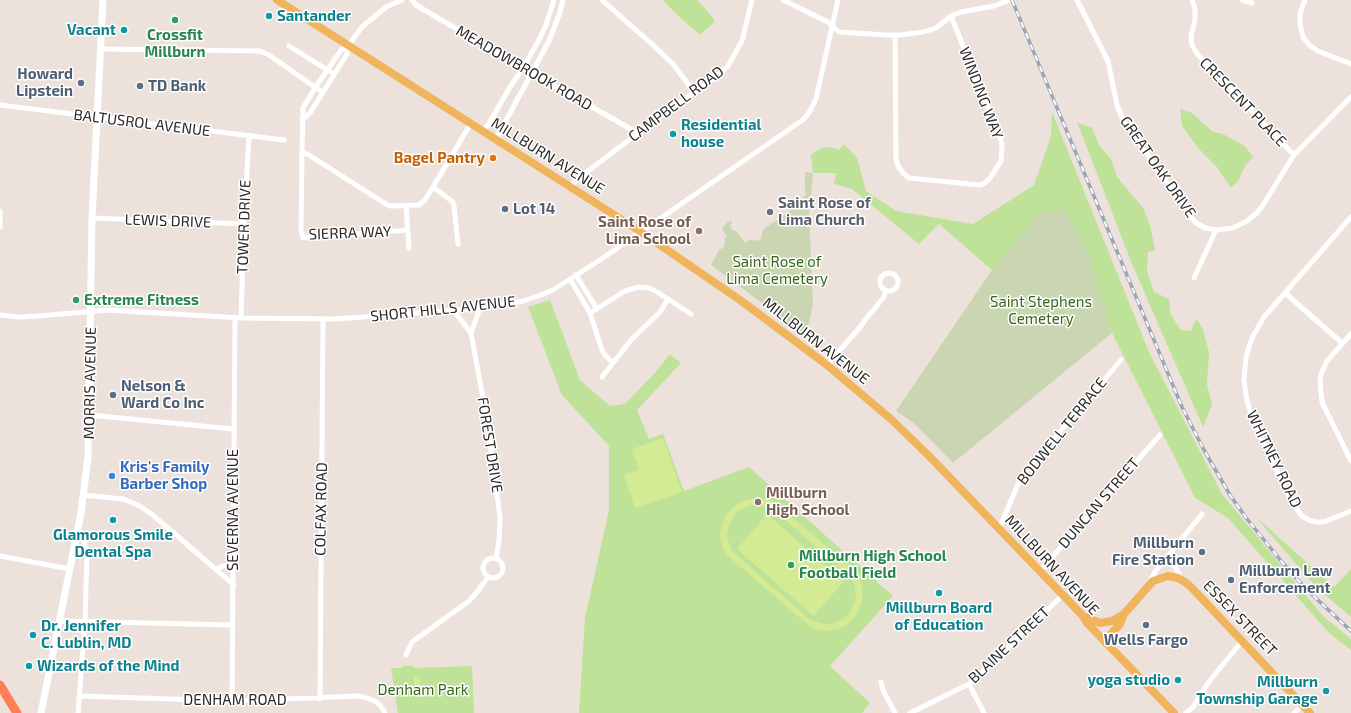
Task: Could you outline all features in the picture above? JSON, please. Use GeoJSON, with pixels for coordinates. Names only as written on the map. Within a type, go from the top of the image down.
{"type":"FeatureCollection","features":[{"type":"Feature","properties":{"kind":"highway"},"geometry":{"type":"LineString","coordinates":[[0,685],[17,713]]}},
{"type":"Feature","properties":{"kind":"main road","name":"MORRIS AVENUE"},"geometry":{"type":"LineString","coordinates":[[41,713],[78,528],[84,495],[88,457],[90,415],[92,218],[103,0]]}},
{"type":"Feature","properties":{"kind":"main road","name":"MILLBURN AVENUE"},"geometry":{"type":"LineString","coordinates":[[277,0],[287,3],[348,46],[641,232],[740,300],[827,365],[892,420],[929,456],[1174,713]]}},
{"type":"Feature","properties":{"kind":"main road","name":"ESSEX STREET"},"geometry":{"type":"LineString","coordinates":[[1106,643],[1111,634],[1120,624],[1124,614],[1146,587],[1153,581],[1161,577],[1168,576],[1181,579],[1242,641],[1306,710]]}},
{"type":"Feature","properties":{"kind":"main road"},"geometry":{"type":"LineString","coordinates":[[1083,616],[1095,622],[1105,623],[1124,614]]}},
{"type":"Feature","properties":{"kind":"street"},"geometry":{"type":"LineString","coordinates":[[402,0],[386,7],[362,27],[348,46],[341,50],[315,88],[302,108],[302,152],[389,206],[418,205],[422,203],[433,187],[471,123]]}},
{"type":"Feature","properties":{"kind":"street","name":"MEADOWBROOK ROAD"},"geometry":{"type":"LineString","coordinates":[[412,0],[416,4],[523,68],[638,133]]}},
{"type":"Feature","properties":{"kind":"street"},"geometry":{"type":"LineString","coordinates":[[482,131],[488,125],[523,68],[546,25],[554,0]]}},
{"type":"Feature","properties":{"kind":"street"},"geometry":{"type":"LineString","coordinates":[[496,139],[555,28],[563,0]]}},
{"type":"Feature","properties":{"kind":"street"},"geometry":{"type":"LineString","coordinates":[[602,0],[673,64],[694,92]]}},
{"type":"Feature","properties":{"kind":"street","name":"CAMPBELL ROAD"},"geometry":{"type":"LineString","coordinates":[[571,187],[575,180],[728,66],[742,40],[752,0]]}},
{"type":"Feature","properties":{"kind":"street"},"geometry":{"type":"LineString","coordinates":[[783,0],[828,22],[839,32],[895,35],[924,32],[936,28],[951,16],[961,12],[994,6],[1010,0]]}},
{"type":"Feature","properties":{"kind":"street","name":"SHORT HILLS AVENUE"},"geometry":{"type":"LineString","coordinates":[[0,315],[18,317],[108,310],[234,318],[323,319],[454,311],[523,301],[541,295],[570,279],[641,232],[791,128],[807,115],[816,99],[838,0]]}},
{"type":"Feature","properties":{"kind":"street","name":"GREAT OAK DRIVE"},"geometry":{"type":"LineString","coordinates":[[1077,0],[1108,61],[1117,105],[1122,118],[1196,222],[1205,228],[1216,230]]}},
{"type":"Feature","properties":{"kind":"street","name":"CRESCENT PLACE"},"geometry":{"type":"LineString","coordinates":[[1192,0],[1195,9],[1195,20],[1191,36],[1192,45],[1198,55],[1294,155]]}},
{"type":"Feature","properties":{"kind":"street"},"geometry":{"type":"LineString","coordinates":[[1242,0],[1252,3]]}},
{"type":"Feature","properties":{"kind":"street"},"geometry":{"type":"LineString","coordinates":[[1305,0],[1300,13],[1300,24],[1303,37],[1309,45],[1318,51],[1351,64]]}},
{"type":"Feature","properties":{"kind":"street","name":"WINDING WAY"},"geometry":{"type":"LineString","coordinates":[[895,35],[896,159],[898,166],[909,178],[980,185],[985,183],[990,178],[1001,160],[1002,144],[951,16]]}},
{"type":"Feature","properties":{"kind":"street"},"geometry":{"type":"LineString","coordinates":[[289,46],[334,74]]}},
{"type":"Feature","properties":{"kind":"street"},"geometry":{"type":"LineString","coordinates":[[302,120],[310,113],[347,54],[348,46]]}},
{"type":"Feature","properties":{"kind":"street"},"geometry":{"type":"LineString","coordinates":[[101,49],[260,51],[269,55],[322,92]]}},
{"type":"Feature","properties":{"kind":"street"},"geometry":{"type":"LineString","coordinates":[[1194,278],[1216,230],[1238,226],[1257,213],[1294,155],[1351,98]]}},
{"type":"Feature","properties":{"kind":"street","name":"BALTUSROL AVENUE"},"geometry":{"type":"LineString","coordinates":[[0,105],[284,140]]}},
{"type":"Feature","properties":{"kind":"street","name":"TOWER DRIVE"},"geometry":{"type":"LineString","coordinates":[[241,318],[249,136]]}},
{"type":"Feature","properties":{"kind":"street","name":"SIERRA WAY"},"geometry":{"type":"LineString","coordinates":[[302,152],[301,231],[303,238],[408,230]]}},
{"type":"Feature","properties":{"kind":"street"},"geometry":{"type":"LineString","coordinates":[[433,187],[453,202],[458,244]]}},
{"type":"Feature","properties":{"kind":"street"},"geometry":{"type":"LineString","coordinates":[[406,206],[409,248]]}},
{"type":"Feature","properties":{"kind":"street"},"geometry":{"type":"LineString","coordinates":[[0,211],[0,226]]}},
{"type":"Feature","properties":{"kind":"street","name":"WHITNEY ROAD"},"geometry":{"type":"LineString","coordinates":[[1351,217],[1264,317],[1253,336],[1249,347],[1246,358],[1244,380],[1250,412],[1292,502],[1302,516],[1316,522],[1324,522],[1351,511]]}},
{"type":"Feature","properties":{"kind":"street","name":"LEWIS DRIVE"},"geometry":{"type":"LineString","coordinates":[[92,218],[244,224]]}},
{"type":"Feature","properties":{"kind":"street"},"geometry":{"type":"LineString","coordinates":[[576,275],[597,309]]}},
{"type":"Feature","properties":{"kind":"street"},"geometry":{"type":"LineString","coordinates":[[570,279],[590,313],[602,350],[613,363]]}},
{"type":"Feature","properties":{"kind":"street"},"geometry":{"type":"LineString","coordinates":[[590,313],[626,291],[638,287],[654,290],[691,314]]}},
{"type":"Feature","properties":{"kind":"street"},"geometry":{"type":"LineString","coordinates":[[827,365],[884,297],[886,290]]}},
{"type":"Feature","properties":{"kind":"street"},"geometry":{"type":"LineString","coordinates":[[1285,293],[1342,343]]}},
{"type":"Feature","properties":{"kind":"street"},"geometry":{"type":"LineString","coordinates":[[602,377],[637,334],[660,312],[668,299]]}},
{"type":"Feature","properties":{"kind":"street"},"geometry":{"type":"LineString","coordinates":[[471,333],[480,308]]}},
{"type":"Feature","properties":{"kind":"street","name":"FOREST DRIVE"},"geometry":{"type":"LineString","coordinates":[[454,311],[471,333],[488,425],[500,514],[500,541],[496,558]]}},
{"type":"Feature","properties":{"kind":"street","name":"SEVERNA AVENUE"},"geometry":{"type":"LineString","coordinates":[[232,702],[234,585],[234,318]]}},
{"type":"Feature","properties":{"kind":"street","name":"COLFAX ROAD"},"geometry":{"type":"LineString","coordinates":[[320,699],[323,319]]}},
{"type":"Feature","properties":{"kind":"street"},"geometry":{"type":"LineString","coordinates":[[1351,334],[1327,361],[1322,369],[1320,383],[1322,402],[1351,461]]}},
{"type":"Feature","properties":{"kind":"street","name":"BODWELL TERRACE"},"geometry":{"type":"LineString","coordinates":[[998,527],[1002,522],[1021,477],[1121,360]]}},
{"type":"Feature","properties":{"kind":"street"},"geometry":{"type":"LineString","coordinates":[[90,415],[233,429]]}},
{"type":"Feature","properties":{"kind":"street","name":"DUNCAN STREET"},"geometry":{"type":"LineString","coordinates":[[1039,572],[1160,434]]}},
{"type":"Feature","properties":{"kind":"street"},"geometry":{"type":"LineString","coordinates":[[84,495],[123,499],[140,506],[154,516],[234,585]]}},
{"type":"Feature","properties":{"kind":"street"},"geometry":{"type":"LineString","coordinates":[[1146,587],[1155,572],[1202,514]]}},
{"type":"Feature","properties":{"kind":"street"},"geometry":{"type":"LineString","coordinates":[[78,528],[84,541],[87,554],[85,622],[78,713]]}},
{"type":"Feature","properties":{"kind":"street"},"geometry":{"type":"LineString","coordinates":[[0,556],[70,569]]}},
{"type":"Feature","properties":{"kind":"street"},"geometry":{"type":"LineString","coordinates":[[489,558],[496,558],[501,561],[503,564],[502,574],[497,578],[488,577],[484,573],[483,565],[489,558]]}},
{"type":"Feature","properties":{"kind":"street","name":"ESSEX STREET"},"geometry":{"type":"LineString","coordinates":[[1166,558],[1176,568],[1181,579]]}},
{"type":"Feature","properties":{"kind":"street"},"geometry":{"type":"LineString","coordinates":[[216,569],[234,562]]}},
{"type":"Feature","properties":{"kind":"street"},"geometry":{"type":"LineString","coordinates":[[406,654],[412,642],[467,602],[477,592],[488,577]]}},
{"type":"Feature","properties":{"kind":"street","name":"BLAINE STREET"},"geometry":{"type":"LineString","coordinates":[[910,713],[969,684],[1063,595]]}},
{"type":"Feature","properties":{"kind":"street"},"geometry":{"type":"LineString","coordinates":[[60,621],[233,626]]}},
{"type":"Feature","properties":{"kind":"street"},"geometry":{"type":"LineString","coordinates":[[1186,713],[1193,706],[1208,683],[1242,641]]}},
{"type":"Feature","properties":{"kind":"street"},"geometry":{"type":"LineString","coordinates":[[881,682],[883,690],[895,713]]}},
{"type":"Feature","properties":{"kind":"street"},"geometry":{"type":"LineString","coordinates":[[969,684],[984,713]]}},
{"type":"Feature","properties":{"kind":"street","name":"DENHAM ROAD"},"geometry":{"type":"LineString","coordinates":[[79,696],[232,702],[364,697],[375,701],[380,705],[384,713]]}},
{"type":"Feature","properties":{"kind":"street"},"geometry":{"type":"LineString","coordinates":[[1294,713],[1306,710]]}},
{"type":"Feature","properties":{"kind":"green space"},"geometry":{"type":"Polygon","coordinates":[[[663,0],[697,0],[715,21],[700,35],[663,0]]]}},
{"type":"Feature","properties":{"kind":"green space"},"geometry":{"type":"Polygon","coordinates":[[[1180,109],[1192,113],[1213,132],[1223,134],[1245,146],[1253,157],[1245,166],[1238,181],[1231,188],[1217,167],[1198,148],[1182,126],[1180,109]]]}},
{"type":"Feature","properties":{"kind":"green space"},"geometry":{"type":"Polygon","coordinates":[[[1052,112],[1149,352],[1222,494],[1323,616],[1351,639],[1351,650],[1329,633],[1228,518],[1195,498],[1112,333],[1089,253],[1040,213],[992,270],[939,224],[919,244],[852,189],[834,184],[836,173],[813,173],[811,155],[821,148],[830,147],[839,150],[844,144],[857,158],[866,191],[896,211],[973,224],[1034,185],[1051,136],[1052,112]]]}},
{"type":"Feature","properties":{"kind":"green space"},"geometry":{"type":"Polygon","coordinates":[[[1077,122],[1092,128],[1099,145],[1111,159],[1117,177],[1143,208],[1150,225],[1155,250],[1148,252],[1147,271],[1154,292],[1169,299],[1171,315],[1181,330],[1191,331],[1196,319],[1202,327],[1209,352],[1207,384],[1212,405],[1203,427],[1132,264],[1077,122]]]}},
{"type":"Feature","properties":{"kind":"green space","name":"Saint Rose of Lima Cemetery"},"geometry":{"type":"Polygon","coordinates":[[[805,172],[813,173],[809,213],[813,304],[806,336],[711,265],[719,250],[723,248],[725,243],[724,239],[727,236],[722,228],[730,220],[732,222],[730,225],[732,230],[736,231],[745,243],[751,239],[754,241],[761,239],[765,228],[789,212],[793,204],[806,195],[805,172]]]}},
{"type":"Feature","properties":{"kind":"green space","name":"Saint Stephens Cemetery"},"geometry":{"type":"Polygon","coordinates":[[[1065,210],[1089,253],[1112,333],[953,463],[915,424],[896,411],[992,270],[1040,213],[1065,210]]]}},
{"type":"Feature","properties":{"kind":"green space"},"geometry":{"type":"Polygon","coordinates":[[[550,300],[580,380],[610,406],[625,404],[654,374],[670,354],[681,363],[637,410],[649,439],[663,434],[684,491],[749,467],[893,596],[830,666],[870,703],[862,713],[579,713],[585,618],[609,510],[609,446],[562,395],[528,307],[550,300]]]}},
{"type":"Feature","properties":{"kind":"green space"},"geometry":{"type":"Polygon","coordinates":[[[663,438],[682,492],[635,508],[624,475],[639,470],[632,449],[663,438]]]}},
{"type":"Feature","properties":{"kind":"green space"},"geometry":{"type":"Polygon","coordinates":[[[758,498],[768,500],[778,505],[853,569],[862,587],[862,601],[857,614],[848,624],[842,628],[829,631],[815,629],[809,626],[727,555],[722,546],[720,535],[722,525],[726,515],[737,504],[758,498]],[[752,505],[741,509],[733,517],[727,534],[732,551],[810,620],[825,624],[835,623],[844,619],[851,611],[856,597],[855,587],[851,578],[774,510],[764,506],[752,505]]]}},
{"type":"Feature","properties":{"kind":"green space","name":"Millburn High School Football Field"},"geometry":{"type":"Polygon","coordinates":[[[767,514],[844,581],[814,616],[737,549],[767,514]]]}},
{"type":"Feature","properties":{"kind":"green space"},"geometry":{"type":"Polygon","coordinates":[[[1255,516],[1334,587],[1351,569],[1351,617],[1317,588],[1255,516]]]}},
{"type":"Feature","properties":{"kind":"green space","name":"Denham Park"},"geometry":{"type":"Polygon","coordinates":[[[402,666],[413,666],[413,668],[472,666],[474,713],[398,713],[391,668],[402,668],[402,666]]]}},
{"type":"Feature","properties":{"kind":"green space"},"geometry":{"type":"Polygon","coordinates":[[[414,677],[420,677],[420,691],[414,691],[414,677]]]}},
{"type":"Feature","properties":{"kind":"railway"},"geometry":{"type":"LineString","coordinates":[[1012,0],[1182,407],[1204,450],[1230,495],[1247,519],[1306,589],[1351,631]]}},
{"type":"Feature","properties":{"kind":"place","name":"Santander"},"geometry":{"type":"Point","coordinates":[269,16]}},
{"type":"Feature","properties":{"kind":"place","name":"Crossfit Millburn"},"geometry":{"type":"Point","coordinates":[175,20]}},
{"type":"Feature","properties":{"kind":"place","name":"Vacant"},"geometry":{"type":"Point","coordinates":[124,30]}},
{"type":"Feature","properties":{"kind":"place","name":"Howard Lipstein"},"geometry":{"type":"Point","coordinates":[81,83]}},
{"type":"Feature","properties":{"kind":"place","name":"TD Bank"},"geometry":{"type":"Point","coordinates":[140,86]}},
{"type":"Feature","properties":{"kind":"place","name":"Residential house"},"geometry":{"type":"Point","coordinates":[673,134]}},
{"type":"Feature","properties":{"kind":"place","name":"Bagel Pantry"},"geometry":{"type":"Point","coordinates":[493,158]}},
{"type":"Feature","properties":{"kind":"place","name":"Lot 14"},"geometry":{"type":"Point","coordinates":[505,209]}},
{"type":"Feature","properties":{"kind":"place","name":"Saint Rose of Lima Church"},"geometry":{"type":"Point","coordinates":[770,212]}},
{"type":"Feature","properties":{"kind":"place","name":"Saint Rose of Lima School"},"geometry":{"type":"Point","coordinates":[699,231]}},
{"type":"Feature","properties":{"kind":"place","name":"Extreme Fitness"},"geometry":{"type":"Point","coordinates":[76,300]}},
{"type":"Feature","properties":{"kind":"place","name":"Nelson & Ward Co Inc"},"geometry":{"type":"Point","coordinates":[113,395]}},
{"type":"Feature","properties":{"kind":"place","name":"Kris's Family Barber Shop"},"geometry":{"type":"Point","coordinates":[112,476]}},
{"type":"Feature","properties":{"kind":"place","name":"Millburn High School"},"geometry":{"type":"Point","coordinates":[758,502]}},
{"type":"Feature","properties":{"kind":"place","name":"Glamorous Smile Dental Spa"},"geometry":{"type":"Point","coordinates":[113,520]}},
{"type":"Feature","properties":{"kind":"place","name":"Millburn Fire Station"},"geometry":{"type":"Point","coordinates":[1202,552]}},
{"type":"Feature","properties":{"kind":"place","name":"Millburn High School Football Field"},"geometry":{"type":"Point","coordinates":[791,565]}},
{"type":"Feature","properties":{"kind":"place","name":"Millburn Law Enforcement"},"geometry":{"type":"Point","coordinates":[1231,580]}},
{"type":"Feature","properties":{"kind":"place","name":"Millburn Board of Education"},"geometry":{"type":"Point","coordinates":[939,593]}},
{"type":"Feature","properties":{"kind":"place","name":"Wells Fargo"},"geometry":{"type":"Point","coordinates":[1146,625]}},
{"type":"Feature","properties":{"kind":"place","name":"Dr. Jennifer C. Lublin, MD"},"geometry":{"type":"Point","coordinates":[33,635]}},
{"type":"Feature","properties":{"kind":"place","name":"Wizards of the Mind"},"geometry":{"type":"Point","coordinates":[29,666]}},
{"type":"Feature","properties":{"kind":"place","name":"yoga studio"},"geometry":{"type":"Point","coordinates":[1178,680]}},
{"type":"Feature","properties":{"kind":"place","name":"Millburn Township Garage"},"geometry":{"type":"Point","coordinates":[1326,691]}}]}
